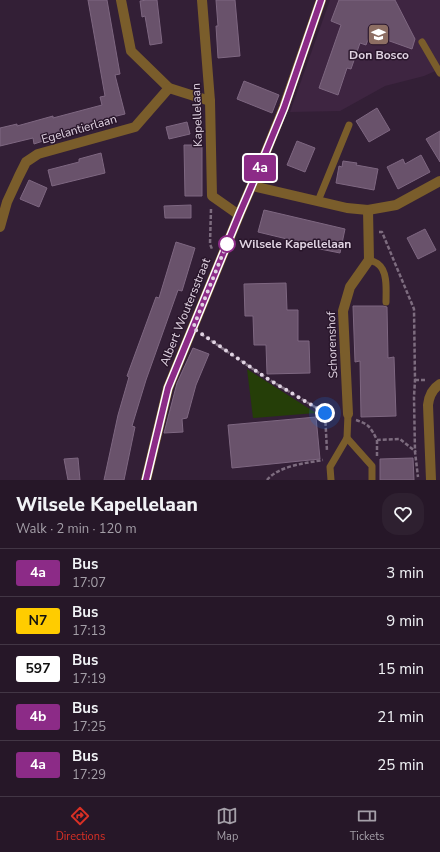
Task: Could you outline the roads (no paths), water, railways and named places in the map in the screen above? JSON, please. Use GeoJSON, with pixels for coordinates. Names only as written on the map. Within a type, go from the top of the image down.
{"type":"FeatureCollection","features":[{"type":"Feature","properties":{"kind":"street"},"geometry":{"type":"LineString","coordinates":[[121,0],[131,51],[169,88],[210,101]]}},
{"type":"Feature","properties":{"kind":"street","name":"Kapellelaan"},"geometry":{"type":"LineString","coordinates":[[202,0],[210,101],[212,196],[239,215]]}},
{"type":"Feature","properties":{"kind":"street","name":"Albert Woutersstraat"},"geometry":{"type":"LineString","coordinates":[[146,480],[168,388],[284,108],[321,0]]}},
{"type":"Feature","properties":{"kind":"street","name":"Egelantierlaan"},"geometry":{"type":"LineString","coordinates":[[0,227],[7,202],[26,162],[38,154],[135,127],[169,88]]}},
{"type":"Feature","properties":{"kind":"street"},"geometry":{"type":"LineString","coordinates":[[252,186],[347,208],[368,210],[396,205],[440,181]]}},
{"type":"Feature","properties":{"kind":"street"},"geometry":{"type":"LineString","coordinates":[[368,210],[369,260]]}},
{"type":"Feature","properties":{"kind":"street","name":"Schorenshof"},"geometry":{"type":"LineString","coordinates":[[348,414],[343,311],[350,287],[369,260]]}},
{"type":"Feature","properties":{"kind":"street"},"geometry":{"type":"LineString","coordinates":[[431,480],[429,398],[435,387],[440,384]]}},
{"type":"Feature","properties":{"kind":"lane"},"geometry":{"type":"LineString","coordinates":[[422,42],[440,73]]}},
{"type":"Feature","properties":{"kind":"lane"},"geometry":{"type":"LineString","coordinates":[[318,201],[349,125]]}},
{"type":"Feature","properties":{"kind":"lane"},"geometry":{"type":"LineString","coordinates":[[369,260],[378,264],[383,269],[386,302]]}},
{"type":"Feature","properties":{"kind":"lane"},"geometry":{"type":"LineString","coordinates":[[331,480],[330,466],[347,438],[348,414]]}},
{"type":"Feature","properties":{"kind":"lane"},"geometry":{"type":"LineString","coordinates":[[347,438],[372,466],[372,480]]}},
{"type":"Feature","properties":{"kind":"place","name":"Don Bosco"},"geometry":{"type":"Point","coordinates":[379,34]}},
{"type":"Feature","properties":{"kind":"place","name":"Wilsele Kapellelaan"},"geometry":{"type":"Point","coordinates":[227,244]}}]}
